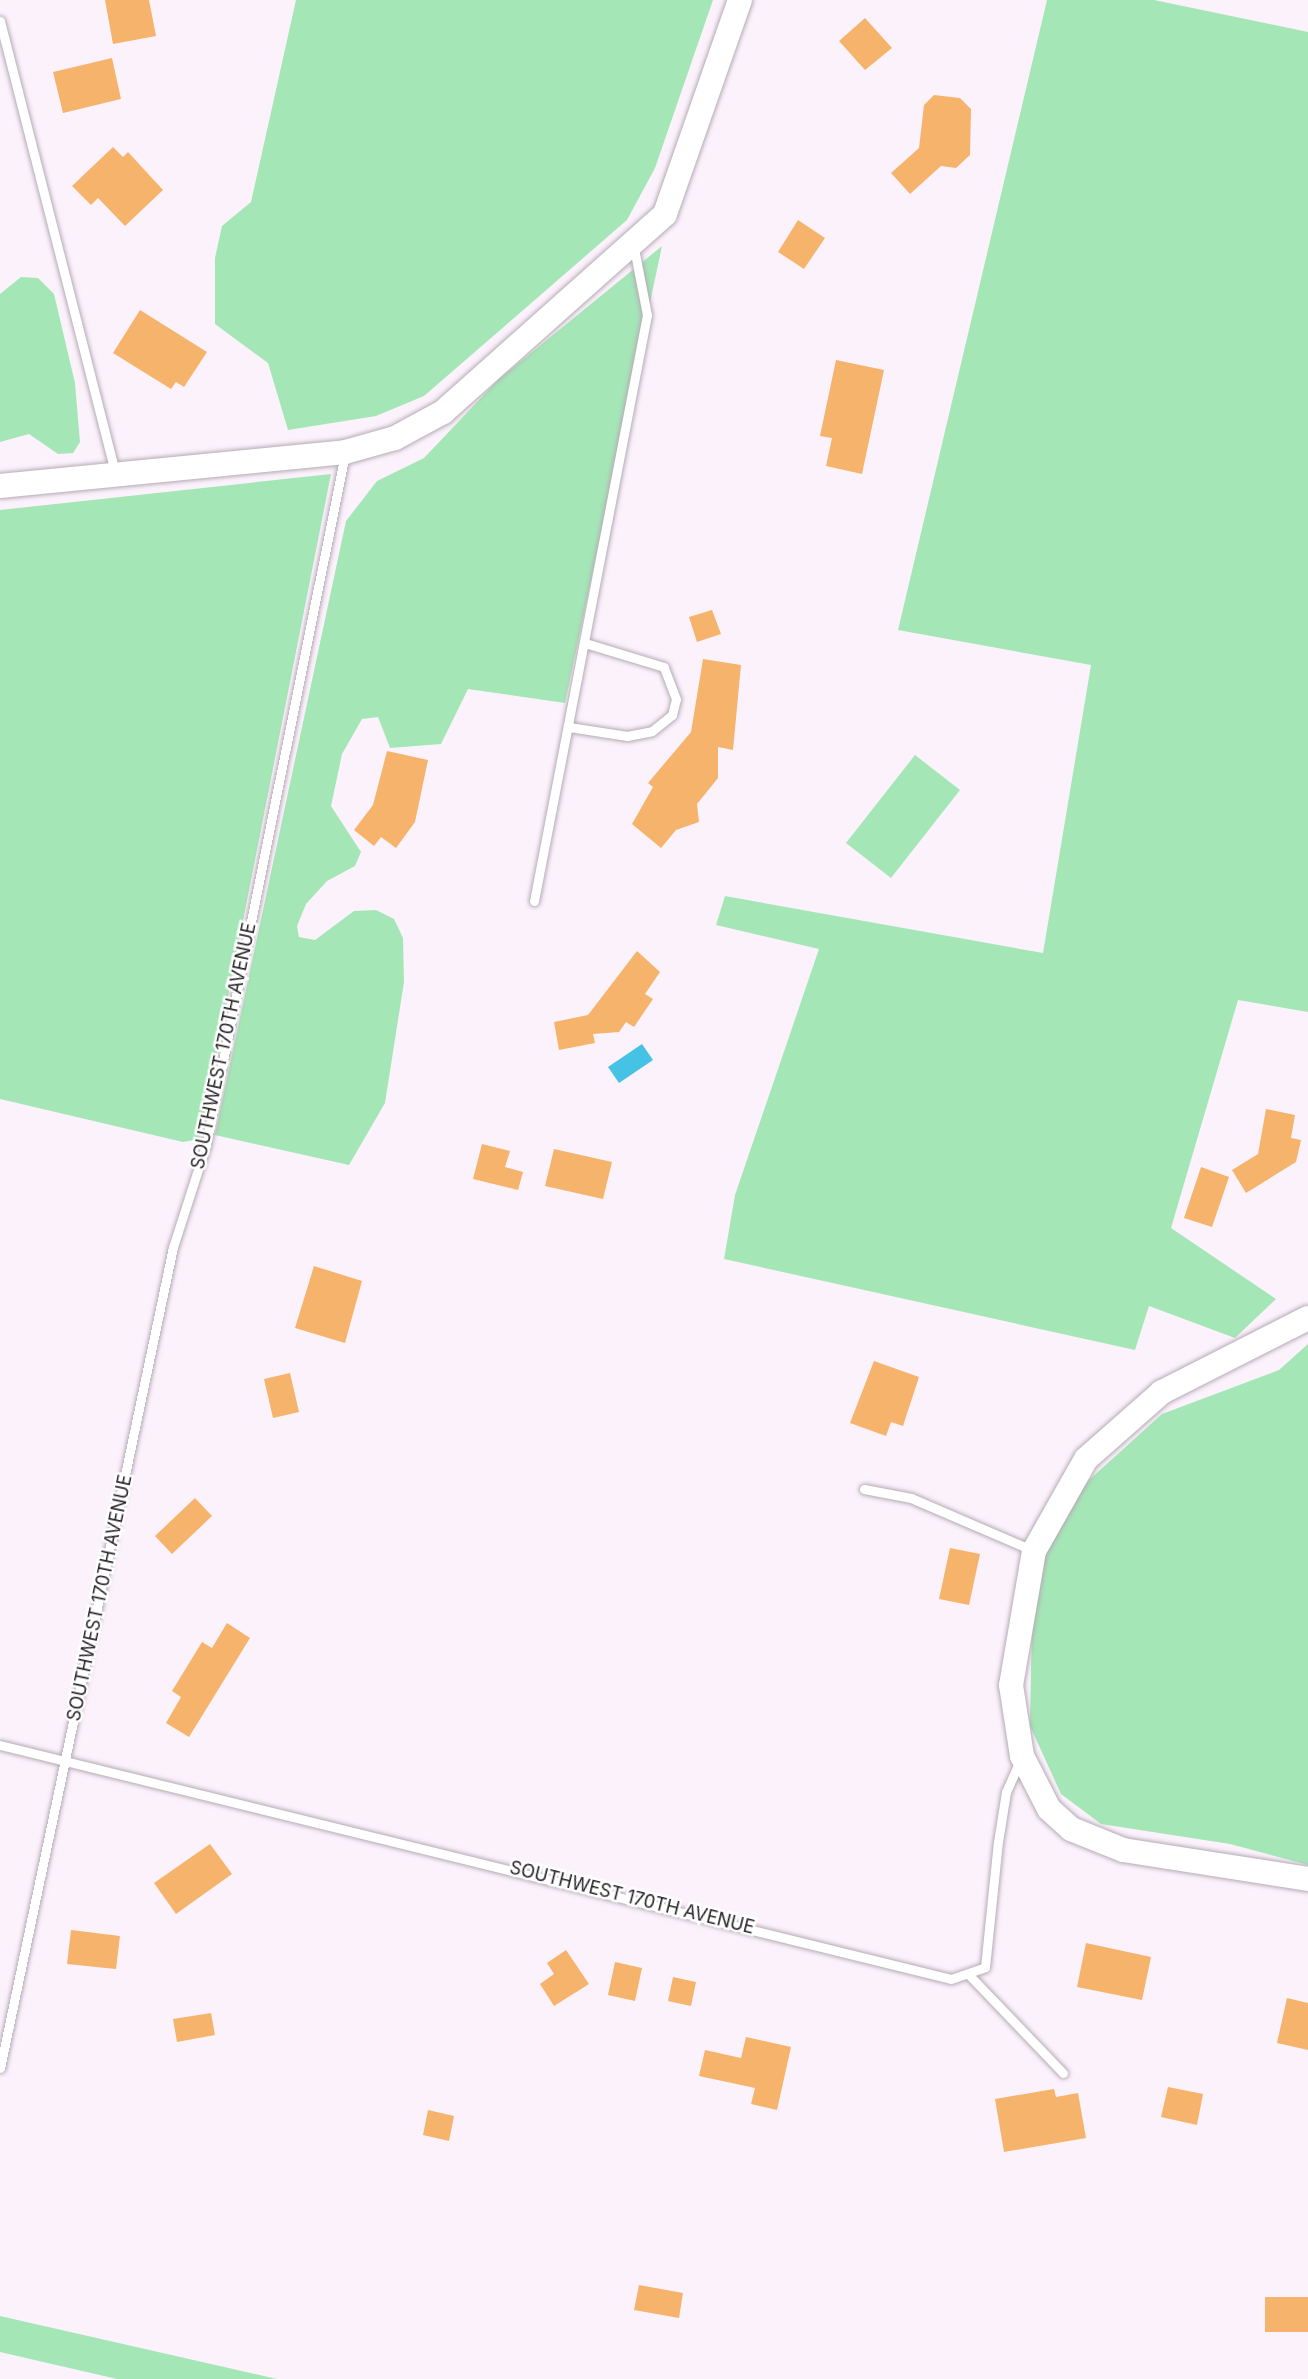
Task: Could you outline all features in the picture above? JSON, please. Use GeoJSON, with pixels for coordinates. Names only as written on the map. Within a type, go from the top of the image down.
{"type":"FeatureCollection","features":[{"type":"Feature","properties":{"kind":"street"},"geometry":{"type":"LineString","coordinates":[[0,486],[345,452],[395,438],[443,412],[634,246],[665,214],[678,187],[718,52],[740,0]]}},
{"type":"Feature","properties":{"kind":"street"},"geometry":{"type":"LineString","coordinates":[[1308,1318],[1132,1413],[1086,1459],[1034,1551],[1011,1685],[1022,1756],[1049,1809],[1094,1841],[1308,1880]]}},
{"type":"Feature","properties":{"kind":"lane"},"geometry":{"type":"LineString","coordinates":[[0,21],[115,474]]}},
{"type":"Feature","properties":{"kind":"lane"},"geometry":{"type":"LineString","coordinates":[[534,901],[647,315],[634,246]]}},
{"type":"Feature","properties":{"kind":"lane","name":"SOUTHWEST 170TH AVENUE"},"geometry":{"type":"LineString","coordinates":[[0,2068],[173,1247],[206,1145],[345,452]]}},
{"type":"Feature","properties":{"kind":"lane"},"geometry":{"type":"LineString","coordinates":[[569,727],[627,736],[652,731],[672,715],[676,699],[664,667],[585,643]]}},
{"type":"Feature","properties":{"kind":"lane"},"geometry":{"type":"LineString","coordinates":[[864,1489],[911,1498],[1034,1551]]}},
{"type":"Feature","properties":{"kind":"lane"},"geometry":{"type":"LineString","coordinates":[[0,1745],[66,1759]]}},
{"type":"Feature","properties":{"kind":"lane"},"geometry":{"type":"LineString","coordinates":[[1022,1756],[1006,1792],[988,1957],[971,1977],[1063,2074]]}},
{"type":"Feature","properties":{"kind":"lane","name":"SOUTHWEST 170TH AVENUE"},"geometry":{"type":"LineString","coordinates":[[66,1759],[951,1979],[971,1977]]}},
{"type":"Feature","properties":{"kind":"green space"},"geometry":{"type":"Polygon","coordinates":[[[296,0],[713,0],[655,168],[627,220],[424,396],[376,416],[288,430],[268,363],[215,324],[215,258],[222,226],[251,202],[296,0]]]}},
{"type":"Feature","properties":{"kind":"green space"},"geometry":{"type":"Polygon","coordinates":[[[1047,0],[1154,0],[1308,32],[1308,1012],[1238,1000],[1171,1228],[1276,1299],[1235,1338],[1149,1306],[1135,1350],[724,1259],[735,1195],[819,949],[716,925],[725,896],[1043,953],[1091,665],[898,630],[1047,0]]]}},
{"type":"Feature","properties":{"kind":"green space"},"geometry":{"type":"Polygon","coordinates":[[[662,246],[565,703],[468,689],[441,744],[390,748],[378,717],[362,719],[342,754],[331,806],[361,852],[355,866],[327,881],[306,904],[297,926],[299,937],[315,940],[354,911],[376,910],[394,919],[403,938],[404,982],[385,1103],[349,1165],[215,1135],[346,521],[377,481],[424,458],[499,379],[662,246]]]}},
{"type":"Feature","properties":{"kind":"green space"},"geometry":{"type":"Polygon","coordinates":[[[21,277],[38,278],[54,294],[75,383],[80,442],[73,453],[58,454],[29,434],[0,442],[0,294],[21,277]]]}},
{"type":"Feature","properties":{"kind":"green space"},"geometry":{"type":"Polygon","coordinates":[[[331,474],[200,1139],[183,1142],[0,1099],[0,510],[331,474]]]}},
{"type":"Feature","properties":{"kind":"green space"},"geometry":{"type":"Polygon","coordinates":[[[915,755],[960,790],[891,878],[846,843],[915,755]]]}},
{"type":"Feature","properties":{"kind":"green space"},"geometry":{"type":"Polygon","coordinates":[[[1308,1344],[1308,1865],[1230,1844],[1101,1824],[1061,1794],[1030,1726],[1032,1616],[1045,1541],[1089,1480],[1162,1414],[1279,1370],[1308,1344]]]}},
{"type":"Feature","properties":{"kind":"green space"},"geometry":{"type":"Polygon","coordinates":[[[0,2316],[277,2379],[117,2379],[0,2352],[0,2316]]]}},
{"type":"Feature","properties":{"kind":"water"},"geometry":{"type":"Polygon","coordinates":[[[642,1044],[653,1060],[619,1083],[608,1067],[642,1044]]]}},
{"type":"Feature","properties":{"kind":"building"},"geometry":{"type":"Polygon","coordinates":[[[105,0],[149,0],[156,36],[113,44],[105,0]]]}},
{"type":"Feature","properties":{"kind":"building"},"geometry":{"type":"Polygon","coordinates":[[[865,18],[892,48],[865,70],[839,41],[865,18]]]}},
{"type":"Feature","properties":{"kind":"building"},"geometry":{"type":"Polygon","coordinates":[[[112,58],[121,99],[63,113],[53,72],[112,58]]]}},
{"type":"Feature","properties":{"kind":"building"},"geometry":{"type":"Polygon","coordinates":[[[934,95],[960,98],[971,109],[970,155],[956,168],[941,166],[910,194],[891,173],[919,148],[924,105],[934,95]]]}},
{"type":"Feature","properties":{"kind":"building"},"geometry":{"type":"Polygon","coordinates":[[[113,147],[123,157],[128,152],[163,190],[125,226],[98,198],[91,205],[72,186],[113,147]]]}},
{"type":"Feature","properties":{"kind":"building"},"geometry":{"type":"Polygon","coordinates":[[[798,220],[825,238],[804,269],[778,252],[798,220]]]}},
{"type":"Feature","properties":{"kind":"building"},"geometry":{"type":"Polygon","coordinates":[[[140,310],[207,352],[184,387],[176,382],[171,389],[113,353],[140,310]]]}},
{"type":"Feature","properties":{"kind":"building"},"geometry":{"type":"Polygon","coordinates":[[[836,360],[884,370],[862,474],[826,466],[832,438],[820,436],[836,360]]]}},
{"type":"Feature","properties":{"kind":"building"},"geometry":{"type":"Polygon","coordinates":[[[712,610],[721,634],[697,642],[689,617],[712,610]]]}},
{"type":"Feature","properties":{"kind":"building"},"geometry":{"type":"Polygon","coordinates":[[[703,659],[741,665],[733,750],[718,747],[718,778],[697,804],[699,822],[676,830],[661,848],[632,824],[653,787],[648,783],[691,732],[703,659]]]}},
{"type":"Feature","properties":{"kind":"building"},"geometry":{"type":"Polygon","coordinates":[[[387,751],[428,760],[415,822],[396,848],[381,837],[374,846],[354,830],[373,805],[387,751]]]}},
{"type":"Feature","properties":{"kind":"building"},"geometry":{"type":"Polygon","coordinates":[[[637,951],[660,972],[645,994],[653,999],[634,1027],[626,1022],[619,1032],[593,1034],[595,1043],[559,1050],[554,1022],[588,1015],[637,951]]]}},
{"type":"Feature","properties":{"kind":"building"},"geometry":{"type":"Polygon","coordinates":[[[1266,1109],[1295,1115],[1291,1138],[1301,1140],[1296,1162],[1246,1193],[1232,1170],[1258,1154],[1266,1109]]]}},
{"type":"Feature","properties":{"kind":"building"},"geometry":{"type":"Polygon","coordinates":[[[482,1144],[510,1151],[505,1167],[523,1172],[518,1190],[473,1179],[482,1144]]]}},
{"type":"Feature","properties":{"kind":"building"},"geometry":{"type":"Polygon","coordinates":[[[554,1149],[612,1162],[603,1199],[545,1186],[554,1149]]]}},
{"type":"Feature","properties":{"kind":"building"},"geometry":{"type":"Polygon","coordinates":[[[1201,1167],[1229,1177],[1212,1227],[1184,1218],[1201,1167]]]}},
{"type":"Feature","properties":{"kind":"building"},"geometry":{"type":"Polygon","coordinates":[[[314,1266],[362,1281],[345,1343],[295,1328],[314,1266]]]}},
{"type":"Feature","properties":{"kind":"building"},"geometry":{"type":"Polygon","coordinates":[[[874,1361],[919,1377],[903,1426],[891,1422],[886,1436],[850,1423],[874,1361]]]}},
{"type":"Feature","properties":{"kind":"building"},"geometry":{"type":"Polygon","coordinates":[[[290,1373],[299,1412],[273,1418],[264,1379],[290,1373]]]}},
{"type":"Feature","properties":{"kind":"building"},"geometry":{"type":"Polygon","coordinates":[[[195,1498],[212,1516],[172,1554],[155,1536],[195,1498]]]}},
{"type":"Feature","properties":{"kind":"building"},"geometry":{"type":"Polygon","coordinates":[[[950,1548],[980,1554],[969,1605],[939,1599],[950,1548]]]}},
{"type":"Feature","properties":{"kind":"building"},"geometry":{"type":"Polygon","coordinates":[[[227,1623],[250,1638],[189,1737],[166,1723],[181,1697],[172,1691],[202,1642],[212,1648],[227,1623]]]}},
{"type":"Feature","properties":{"kind":"building"},"geometry":{"type":"Polygon","coordinates":[[[210,1844],[232,1874],[176,1914],[154,1883],[210,1844]]]}},
{"type":"Feature","properties":{"kind":"building"},"geometry":{"type":"Polygon","coordinates":[[[71,1930],[120,1936],[116,1969],[67,1964],[71,1930]]]}},
{"type":"Feature","properties":{"kind":"building"},"geometry":{"type":"Polygon","coordinates":[[[1086,1943],[1151,1957],[1142,2000],[1077,1987],[1086,1943]]]}},
{"type":"Feature","properties":{"kind":"building"},"geometry":{"type":"Polygon","coordinates":[[[566,1950],[589,1984],[554,2006],[540,1984],[554,1974],[547,1963],[566,1950]]]}},
{"type":"Feature","properties":{"kind":"building"},"geometry":{"type":"Polygon","coordinates":[[[615,1962],[642,1968],[635,2001],[608,1995],[615,1962]]]}},
{"type":"Feature","properties":{"kind":"building"},"geometry":{"type":"Polygon","coordinates":[[[673,1977],[696,1982],[691,2006],[668,2001],[673,1977]]]}},
{"type":"Feature","properties":{"kind":"building"},"geometry":{"type":"Polygon","coordinates":[[[1287,1998],[1308,2003],[1308,2050],[1277,2043],[1287,1998]]]}},
{"type":"Feature","properties":{"kind":"building"},"geometry":{"type":"Polygon","coordinates":[[[211,2013],[215,2035],[177,2042],[173,2019],[211,2013]]]}},
{"type":"Feature","properties":{"kind":"building"},"geometry":{"type":"Polygon","coordinates":[[[746,2037],[791,2047],[777,2110],[751,2104],[755,2088],[699,2076],[705,2050],[741,2058],[746,2037]]]}},
{"type":"Feature","properties":{"kind":"building"},"geometry":{"type":"Polygon","coordinates":[[[1168,2087],[1203,2094],[1197,2125],[1161,2117],[1168,2087]]]}},
{"type":"Feature","properties":{"kind":"building"},"geometry":{"type":"Polygon","coordinates":[[[1054,2089],[1056,2097],[1078,2093],[1086,2138],[1004,2152],[995,2099],[1054,2089]]]}},
{"type":"Feature","properties":{"kind":"building"},"geometry":{"type":"Polygon","coordinates":[[[428,2110],[454,2116],[449,2141],[423,2135],[428,2110]]]}},
{"type":"Feature","properties":{"kind":"building"},"geometry":{"type":"Polygon","coordinates":[[[639,2285],[683,2293],[679,2318],[634,2310],[639,2285]]]}},
{"type":"Feature","properties":{"kind":"building"},"geometry":{"type":"Polygon","coordinates":[[[1265,2297],[1308,2297],[1308,2332],[1265,2332],[1265,2297]]]}}]}
